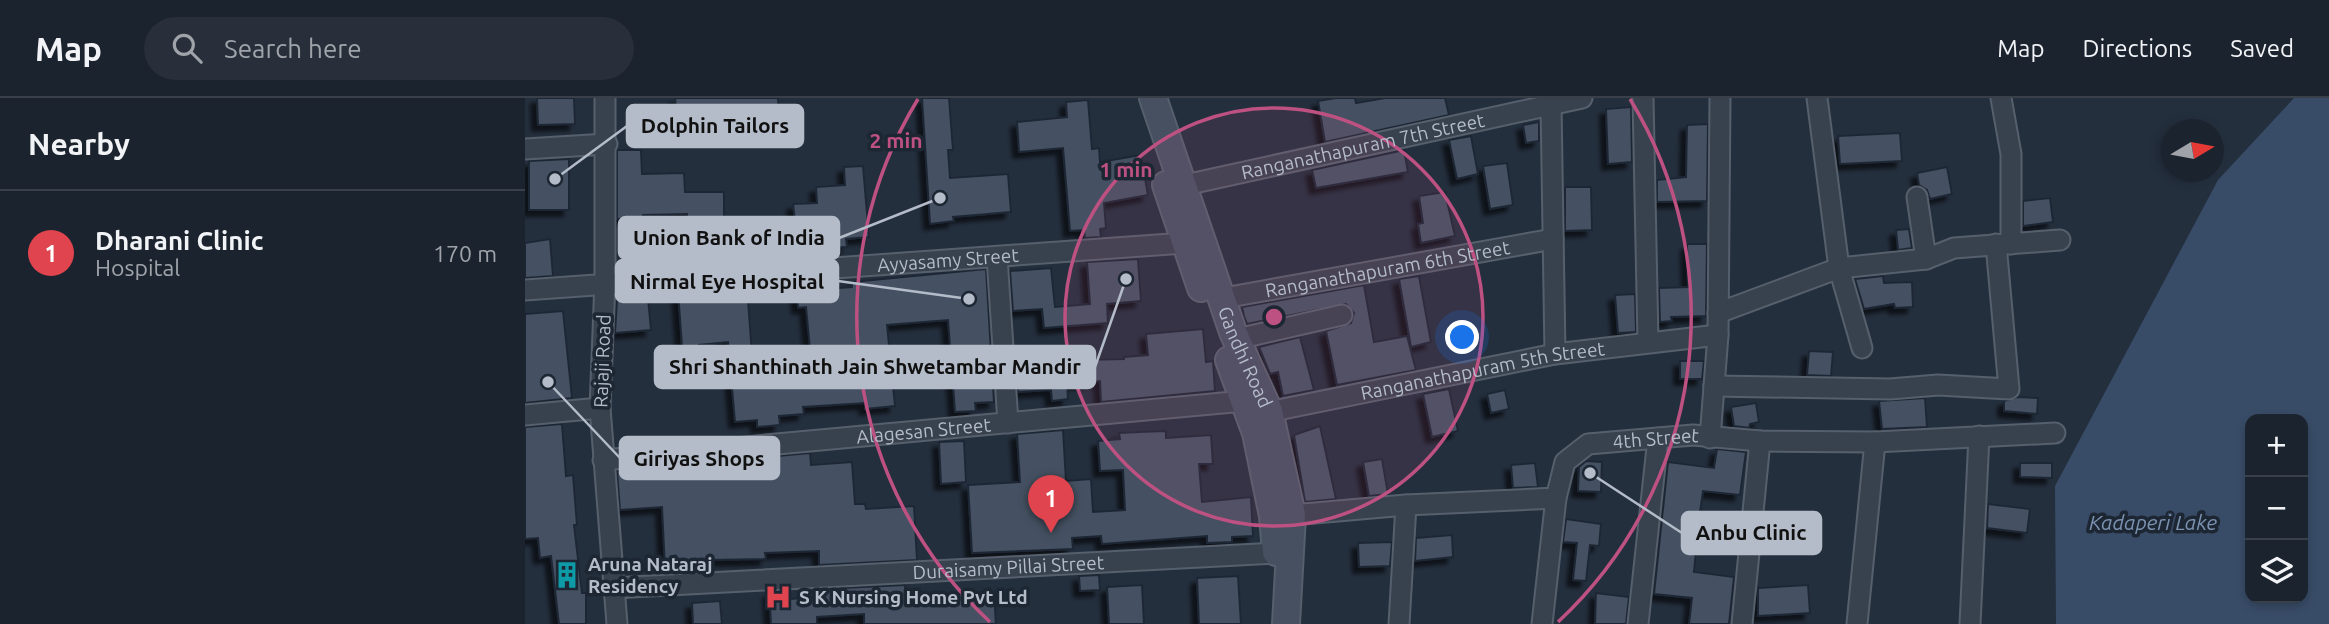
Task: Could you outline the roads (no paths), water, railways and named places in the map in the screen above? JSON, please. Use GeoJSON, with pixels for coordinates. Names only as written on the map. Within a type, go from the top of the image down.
{"type":"FeatureCollection","features":[{"type":"Feature","properties":{"kind":"main road","name":"Gandhi Road"},"geometry":{"type":"LineString","coordinates":[[1137,98],[1195,243],[1292,515],[1286,624]]}},
{"type":"Feature","properties":{"kind":"main road","name":"Gandhi Road"},"geometry":{"type":"LineString","coordinates":[[1153,98],[1185,185],[1195,243],[1224,298],[1254,409],[1273,516],[1276,553],[1270,624]]}},
{"type":"Feature","properties":{"kind":"street","name":"Rajaji Road"},"geometry":{"type":"LineString","coordinates":[[605,98],[605,282],[600,408],[617,624]]}},
{"type":"Feature","properties":{"kind":"street","name":"Ranganathapuram 7th Street"},"geometry":{"type":"LineString","coordinates":[[1185,185],[1582,98]]}},
{"type":"Feature","properties":{"kind":"street"},"geometry":{"type":"LineString","coordinates":[[1643,98],[1648,342]]}},
{"type":"Feature","properties":{"kind":"street"},"geometry":{"type":"LineString","coordinates":[[1710,438],[1718,335],[1720,98]]}},
{"type":"Feature","properties":{"kind":"street"},"geometry":{"type":"LineString","coordinates":[[1817,98],[1839,268],[1862,348]]}},
{"type":"Feature","properties":{"kind":"street"},"geometry":{"type":"LineString","coordinates":[[1714,386],[1889,389],[1938,384],[2009,389],[2003,244],[2011,153],[2001,98]]}},
{"type":"Feature","properties":{"kind":"street"},"geometry":{"type":"LineString","coordinates":[[1551,104],[1555,354]]}},
{"type":"Feature","properties":{"kind":"street"},"geometry":{"type":"LineString","coordinates":[[525,149],[607,144]]}},
{"type":"Feature","properties":{"kind":"street"},"geometry":{"type":"LineString","coordinates":[[1917,197],[1926,259]]}},
{"type":"Feature","properties":{"kind":"street","name":"Ranganathapuram 6th Street"},"geometry":{"type":"LineString","coordinates":[[1224,298],[1553,239]]}},
{"type":"Feature","properties":{"kind":"street"},"geometry":{"type":"LineString","coordinates":[[1718,313],[1839,268],[1926,259],[1954,248],[2060,240]]}},
{"type":"Feature","properties":{"kind":"street","name":"Ayyasamy Street"},"geometry":{"type":"LineString","coordinates":[[525,290],[605,282],[1195,243]]}},
{"type":"Feature","properties":{"kind":"street"},"geometry":{"type":"LineString","coordinates":[[997,257],[1008,423]]}},
{"type":"Feature","properties":{"kind":"street"},"geometry":{"type":"LineString","coordinates":[[1237,339],[1342,314]]}},
{"type":"Feature","properties":{"kind":"street","name":"Ranganathapuram 5th Street"},"geometry":{"type":"LineString","coordinates":[[1254,409],[1555,354],[1718,335]]}},
{"type":"Feature","properties":{"kind":"street"},"geometry":{"type":"LineString","coordinates":[[525,415],[600,408]]}},
{"type":"Feature","properties":{"kind":"street","name":"Alagesan Street"},"geometry":{"type":"LineString","coordinates":[[603,460],[1008,423],[1254,409]]}},
{"type":"Feature","properties":{"kind":"street","name":"4th Street"},"geometry":{"type":"LineString","coordinates":[[1542,624],[1556,498],[1565,462],[1588,444],[1693,435],[1760,441],[1875,442],[2055,433]]}},
{"type":"Feature","properties":{"kind":"street"},"geometry":{"type":"LineString","coordinates":[[1970,624],[1979,436]]}},
{"type":"Feature","properties":{"kind":"street"},"geometry":{"type":"LineString","coordinates":[[1638,624],[1658,438]]}},
{"type":"Feature","properties":{"kind":"street"},"geometry":{"type":"LineString","coordinates":[[1742,624],[1760,441]]}},
{"type":"Feature","properties":{"kind":"street"},"geometry":{"type":"LineString","coordinates":[[1857,624],[1875,442]]}},
{"type":"Feature","properties":{"kind":"street"},"geometry":{"type":"LineString","coordinates":[[1292,515],[1406,505],[1556,498]]}},
{"type":"Feature","properties":{"kind":"street"},"geometry":{"type":"LineString","coordinates":[[1399,624],[1406,505]]}},
{"type":"Feature","properties":{"kind":"street","name":"Duraisamy Pillai Street"},"geometry":{"type":"LineString","coordinates":[[613,588],[1276,553]]}},
{"type":"Feature","properties":{"kind":"water","name":"Kadaperi Lake"},"geometry":{"type":"Polygon","coordinates":[[[2294,98],[2329,98],[2329,624],[2056,624],[2055,486],[2217,182],[2224,182],[2224,174],[2294,98]]]}},
{"type":"Feature","properties":{"kind":"place","name":"Dolphin Tailors"},"geometry":{"type":"Point","coordinates":[555,179]}},
{"type":"Feature","properties":{"kind":"place","name":"Union Bank of India"},"geometry":{"type":"Point","coordinates":[940,198]}},
{"type":"Feature","properties":{"kind":"place","name":"Shri Shanthinath Jain Shwetambar Mandir"},"geometry":{"type":"Point","coordinates":[1126,279]}},
{"type":"Feature","properties":{"kind":"place","name":"Nirmal Eye Hospital"},"geometry":{"type":"Point","coordinates":[969,299]}},
{"type":"Feature","properties":{"kind":"place","name":"Giriyas Shops"},"geometry":{"type":"Point","coordinates":[548,382]}},
{"type":"Feature","properties":{"kind":"place","name":"Anbu Clinic"},"geometry":{"type":"Point","coordinates":[1590,473]}},
{"type":"Feature","properties":{"kind":"place","name":"Dharani Clinic"},"geometry":{"type":"Point","coordinates":[1051,533]}},
{"type":"Feature","properties":{"kind":"place","name":"Aruna Nataraj Residency"},"geometry":{"type":"Point","coordinates":[567,575]}},
{"type":"Feature","properties":{"kind":"place","name":"S K Nursing Home Pvt Ltd"},"geometry":{"type":"Point","coordinates":[778,597]}}]}
